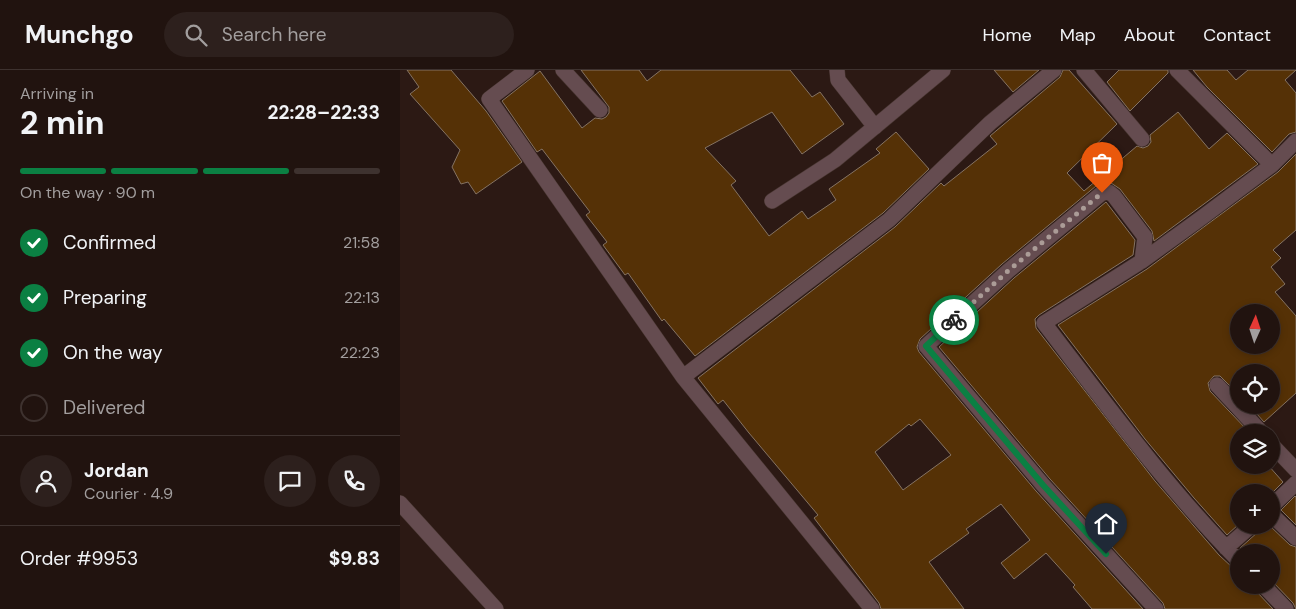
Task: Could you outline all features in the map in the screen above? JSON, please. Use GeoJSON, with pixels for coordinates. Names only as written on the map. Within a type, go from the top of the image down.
{"type":"FeatureCollection","features":[{"type":"Feature","properties":{"kind":"street"},"geometry":{"type":"LineString","coordinates":[[527,70],[489,99],[683,377],[872,609]]}},
{"type":"Feature","properties":{"kind":"street"},"geometry":{"type":"LineString","coordinates":[[563,70],[600,110]]}},
{"type":"Feature","properties":{"kind":"street"},"geometry":{"type":"LineString","coordinates":[[837,70],[838,80],[875,127]]}},
{"type":"Feature","properties":{"kind":"street"},"geometry":{"type":"LineString","coordinates":[[772,201],[835,160],[943,70]]}},
{"type":"Feature","properties":{"kind":"street"},"geometry":{"type":"LineString","coordinates":[[683,377],[889,220],[990,123],[1054,70]]}},
{"type":"Feature","properties":{"kind":"street"},"geometry":{"type":"LineString","coordinates":[[1084,70],[1142,138]]}},
{"type":"Feature","properties":{"kind":"street"},"geometry":{"type":"LineString","coordinates":[[1178,70],[1272,165]]}},
{"type":"Feature","properties":{"kind":"street"},"geometry":{"type":"LineString","coordinates":[[1230,552],[1122,426],[1044,324],[1142,261],[1293,150]]}},
{"type":"Feature","properties":{"kind":"street"},"geometry":{"type":"LineString","coordinates":[[1142,261],[1145,237],[1114,196],[1108,192],[1102,193],[1008,271],[926,346],[1043,485],[1156,609]]}},
{"type":"Feature","properties":{"kind":"street"},"geometry":{"type":"LineString","coordinates":[[1217,385],[1254,424]]}},
{"type":"Feature","properties":{"kind":"street"},"geometry":{"type":"LineString","coordinates":[[1280,453],[1296,470]]}},
{"type":"Feature","properties":{"kind":"street"},"geometry":{"type":"LineString","coordinates":[[1280,498],[1296,483]]}},
{"type":"Feature","properties":{"kind":"street"},"geometry":{"type":"LineString","coordinates":[[400,503],[496,609]]}},
{"type":"Feature","properties":{"kind":"street"},"geometry":{"type":"LineString","coordinates":[[1280,523],[1296,538]]}},
{"type":"Feature","properties":{"kind":"street"},"geometry":{"type":"LineString","coordinates":[[1226,548],[1242,534]]}},
{"type":"Feature","properties":{"kind":"street"},"geometry":{"type":"LineString","coordinates":[[1272,594],[1286,609]]}},
{"type":"Feature","properties":{"kind":"building"},"geometry":{"type":"Polygon","coordinates":[[[407,70],[451,70],[486,111],[522,162],[476,194],[468,182],[461,184],[452,167],[460,150],[410,94],[419,87],[407,70]]]}},
{"type":"Feature","properties":{"kind":"building"},"geometry":{"type":"Polygon","coordinates":[[[581,70],[639,70],[647,81],[661,70],[790,70],[812,97],[820,92],[844,124],[802,154],[772,112],[705,148],[736,181],[731,185],[769,236],[802,211],[808,219],[836,200],[829,189],[880,153],[876,149],[896,132],[929,169],[883,213],[695,356],[664,319],[662,321],[628,273],[625,275],[603,245],[607,242],[586,215],[590,212],[542,149],[537,152],[502,101],[540,71],[582,128],[595,118],[602,119],[606,117],[609,113],[609,107],[581,70]]]}},
{"type":"Feature","properties":{"kind":"building"},"geometry":{"type":"Polygon","coordinates":[[[994,70],[1039,70],[1013,92],[994,70]]]}},
{"type":"Feature","properties":{"kind":"building"},"geometry":{"type":"Polygon","coordinates":[[[1063,70],[1069,70],[1117,124],[1067,173],[1084,191],[1137,146],[1143,148],[1148,146],[1151,142],[1150,135],[1178,112],[1209,149],[1227,133],[1258,164],[1154,241],[1152,231],[1120,189],[1111,183],[1096,186],[1002,264],[920,339],[917,347],[919,352],[1036,491],[1143,609],[1092,609],[1073,587],[1075,585],[1046,553],[1014,579],[1001,563],[1030,540],[1001,504],[966,529],[969,533],[929,562],[964,609],[881,609],[879,603],[814,518],[818,515],[723,400],[718,404],[698,378],[895,227],[941,183],[944,186],[997,144],[990,136],[1060,77],[1063,70]],[[920,419],[911,426],[909,424],[875,452],[903,490],[951,455],[920,419]]]}},
{"type":"Feature","properties":{"kind":"building"},"geometry":{"type":"Polygon","coordinates":[[[1119,70],[1168,70],[1168,73],[1130,111],[1107,82],[1119,70]]]}},
{"type":"Feature","properties":{"kind":"building"},"geometry":{"type":"Polygon","coordinates":[[[1193,70],[1227,70],[1236,80],[1248,70],[1296,70],[1285,80],[1296,93],[1296,132],[1289,134],[1272,152],[1207,87],[1193,70]]]}},
{"type":"Feature","properties":{"kind":"building"},"geometry":{"type":"Polygon","coordinates":[[[1296,154],[1296,230],[1273,250],[1281,258],[1271,267],[1285,284],[1275,292],[1296,316],[1296,393],[1280,408],[1280,364],[1230,364],[1230,386],[1220,376],[1214,376],[1208,383],[1210,391],[1241,424],[1230,424],[1230,474],[1276,474],[1283,482],[1280,485],[1230,484],[1230,532],[1227,535],[1145,439],[1058,325],[1147,269],[1278,172],[1296,154]]]}},
{"type":"Feature","properties":{"kind":"building"},"geometry":{"type":"Polygon","coordinates":[[[1106,202],[1135,240],[1133,255],[1039,315],[1035,319],[1036,328],[1155,481],[1230,565],[1230,594],[1259,594],[1273,609],[1165,609],[1163,603],[1050,479],[939,347],[1014,278],[1106,202]]]}},
{"type":"Feature","properties":{"kind":"building"},"geometry":{"type":"Polygon","coordinates":[[[1257,414],[1273,414],[1264,422],[1257,414]]]}},
{"type":"Feature","properties":{"kind":"building"},"geometry":{"type":"Polygon","coordinates":[[[1296,497],[1296,525],[1281,510],[1296,497]]]}},
{"type":"Feature","properties":{"kind":"building"},"geometry":{"type":"Polygon","coordinates":[[[1256,534],[1278,534],[1290,545],[1296,547],[1296,609],[1280,589],[1280,544],[1244,544],[1256,534]]]}},
{"type":"Feature","properties":{"kind":"way so far"},"geometry":{"type":"LineString","coordinates":[[954,320],[1008,271],[1102,193]]}},
{"type":"Feature","properties":{"kind":"route"},"geometry":{"type":"LineString","coordinates":[[954,320],[926,346],[1043,485],[1106,554]]}}]}
